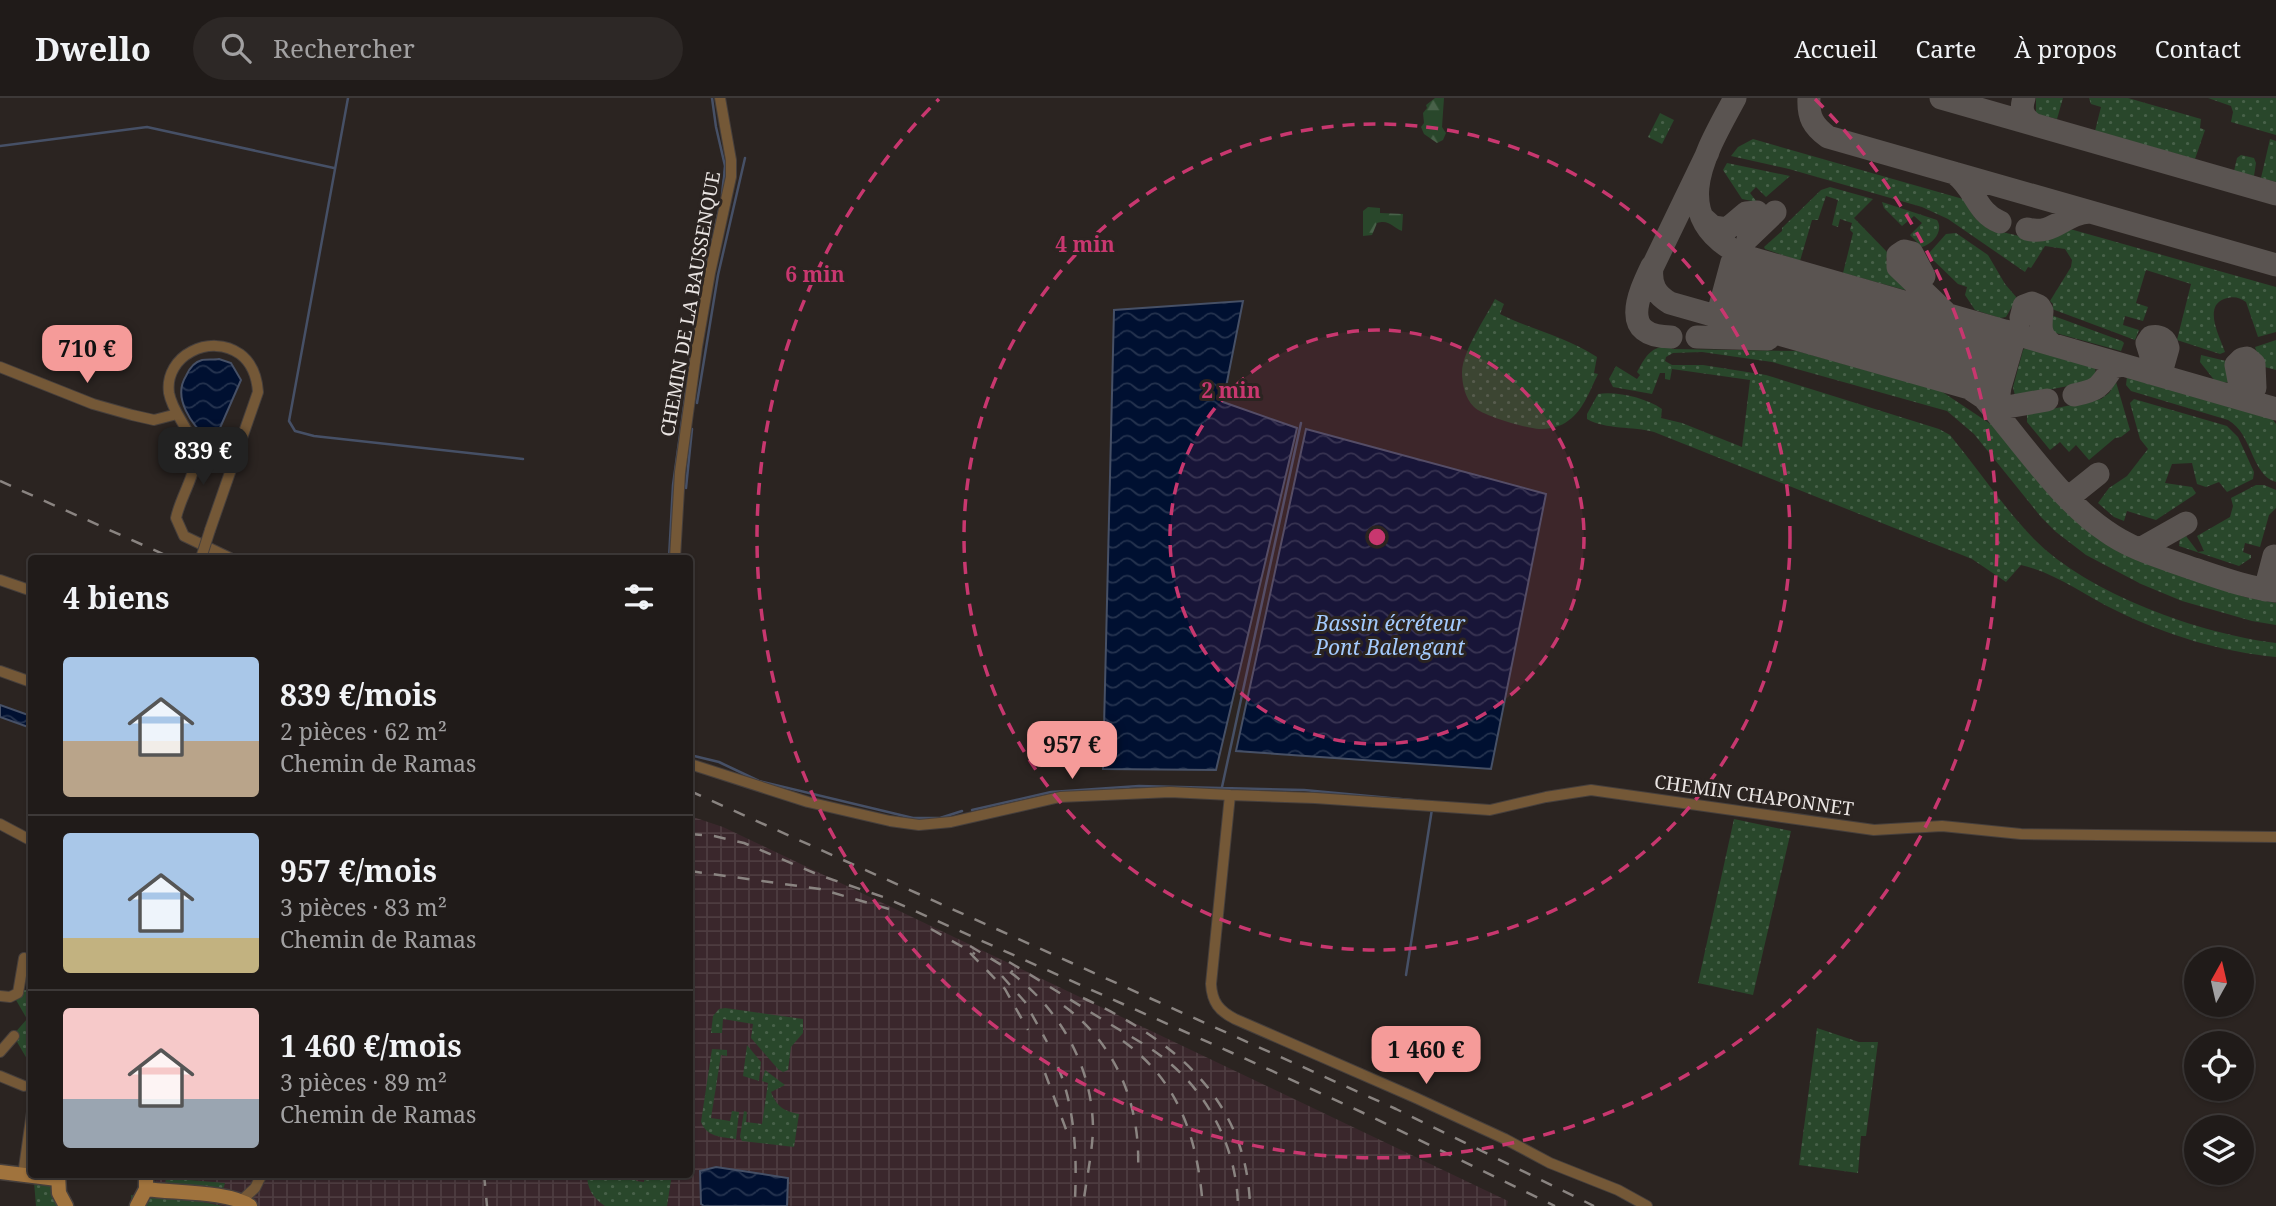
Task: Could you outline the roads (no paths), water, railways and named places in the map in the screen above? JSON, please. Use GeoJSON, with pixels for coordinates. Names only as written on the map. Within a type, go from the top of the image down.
{"type":"FeatureCollection","features":[{"type":"Feature","properties":{"kind":"street","name":"CHEMIN DE LA BAUSSENQUE"},"geometry":{"type":"LineString","coordinates":[[676,555],[680,472],[697,347],[731,177],[731,160],[720,98]]}},
{"type":"Feature","properties":{"kind":"street"},"geometry":{"type":"LineString","coordinates":[[202,555],[211,530],[258,392],[257,382],[247,361],[228,348],[213,345],[185,355],[172,374],[169,390],[177,414],[194,446],[195,456],[194,467],[179,505],[176,518],[178,526],[184,536],[195,543],[223,555]]}},
{"type":"Feature","properties":{"kind":"street"},"geometry":{"type":"LineString","coordinates":[[0,367],[93,404],[132,415],[154,420],[177,414]]}},
{"type":"Feature","properties":{"kind":"street"},"geometry":{"type":"LineString","coordinates":[[0,580],[28,590]]}},
{"type":"Feature","properties":{"kind":"street"},"geometry":{"type":"LineString","coordinates":[[0,671],[28,681]]}},
{"type":"Feature","properties":{"kind":"street","name":"CHEMIN CHAPONNET"},"geometry":{"type":"LineString","coordinates":[[693,765],[775,793],[890,821],[919,825],[951,822],[1060,797],[1170,792],[1315,797],[1490,810],[1591,790],[1874,830],[1942,826],[2021,834],[2276,836]]}},
{"type":"Feature","properties":{"kind":"street"},"geometry":{"type":"LineString","coordinates":[[1230,795],[1211,984],[1219,1009],[1235,1019],[1416,1098],[1550,1163],[1610,1187],[1647,1206]]}},
{"type":"Feature","properties":{"kind":"street"},"geometry":{"type":"LineString","coordinates":[[0,824],[28,839]]}},
{"type":"Feature","properties":{"kind":"street"},"geometry":{"type":"LineString","coordinates":[[0,996],[10,997],[18,993],[24,958]]}},
{"type":"Feature","properties":{"kind":"street"},"geometry":{"type":"LineString","coordinates":[[0,1052],[14,1036]]}},
{"type":"Feature","properties":{"kind":"street"},"geometry":{"type":"LineString","coordinates":[[0,1076],[24,1086]]}},
{"type":"Feature","properties":{"kind":"street"},"geometry":{"type":"LineString","coordinates":[[23,1175],[28,1140]]}},
{"type":"Feature","properties":{"kind":"street"},"geometry":{"type":"LineString","coordinates":[[0,1172],[28,1175]]}},
{"type":"Feature","properties":{"kind":"street"},"geometry":{"type":"LineString","coordinates":[[57,1178],[59,1193],[66,1206]]}},
{"type":"Feature","properties":{"kind":"street"},"geometry":{"type":"LineString","coordinates":[[137,1206],[146,1182],[246,1203],[260,1178]]}},
{"type":"Feature","properties":{"kind":"water"},"geometry":{"type":"Polygon","coordinates":[[[1243,301],[1223,402],[1297,428],[1216,770],[1103,769],[1114,310],[1243,301]]]}},
{"type":"Feature","properties":{"kind":"water"},"geometry":{"type":"Polygon","coordinates":[[[219,359],[231,363],[241,380],[216,437],[209,440],[196,427],[186,411],[181,393],[182,384],[197,362],[219,359]]]}},
{"type":"Feature","properties":{"kind":"water","name":"Bassin écréteur Pont Balengant"},"geometry":{"type":"Polygon","coordinates":[[[1306,429],[1546,494],[1491,769],[1236,751],[1306,429]]]}},
{"type":"Feature","properties":{"kind":"water"},"geometry":{"type":"Polygon","coordinates":[[[0,705],[28,715],[28,727],[0,717],[0,705]]]}},
{"type":"Feature","properties":{"kind":"water"},"geometry":{"type":"Polygon","coordinates":[[[716,1167],[788,1178],[787,1206],[704,1206],[701,1204],[700,1171],[716,1167]]]}},
{"type":"Feature","properties":{"kind":"waterway"},"geometry":{"type":"LineString","coordinates":[[348,98],[289,421],[295,431],[314,436],[523,459]]}},
{"type":"Feature","properties":{"kind":"waterway"},"geometry":{"type":"LineString","coordinates":[[712,98],[725,166],[722,195]]}},
{"type":"Feature","properties":{"kind":"waterway"},"geometry":{"type":"LineString","coordinates":[[0,146],[147,127],[334,168]]}},
{"type":"Feature","properties":{"kind":"waterway"},"geometry":{"type":"LineString","coordinates":[[697,403],[718,275],[745,158]]}},
{"type":"Feature","properties":{"kind":"waterway"},"geometry":{"type":"LineString","coordinates":[[695,333],[705,270],[721,202]]}},
{"type":"Feature","properties":{"kind":"waterway"},"geometry":{"type":"LineString","coordinates":[[669,555],[673,485],[691,356]]}},
{"type":"Feature","properties":{"kind":"waterway"},"geometry":{"type":"LineString","coordinates":[[1222,787],[1301,423]]}},
{"type":"Feature","properties":{"kind":"waterway"},"geometry":{"type":"LineString","coordinates":[[686,488],[692,429]]}},
{"type":"Feature","properties":{"kind":"waterway"},"geometry":{"type":"LineString","coordinates":[[693,756],[719,762],[759,781],[913,818],[940,818],[962,811]]}},
{"type":"Feature","properties":{"kind":"waterway"},"geometry":{"type":"LineString","coordinates":[[972,810],[1051,792],[1139,786],[1304,790],[1433,802]]}},
{"type":"Feature","properties":{"kind":"waterway"},"geometry":{"type":"LineString","coordinates":[[1406,975],[1432,809]]}},
{"type":"Feature","properties":{"kind":"railway"},"geometry":{"type":"LineString","coordinates":[[0,481],[165,555]]}},
{"type":"Feature","properties":{"kind":"railway"},"geometry":{"type":"LineString","coordinates":[[693,792],[1396,1109],[1594,1206]]}},
{"type":"Feature","properties":{"kind":"railway"},"geometry":{"type":"LineString","coordinates":[[693,834],[744,843],[819,875],[886,898],[1257,1064],[1555,1206]]}},
{"type":"Feature","properties":{"kind":"railway"},"geometry":{"type":"LineString","coordinates":[[693,871],[820,889],[889,909]]}},
{"type":"Feature","properties":{"kind":"railway"},"geometry":{"type":"LineString","coordinates":[[931,929],[975,954]]}},
{"type":"Feature","properties":{"kind":"railway"},"geometry":{"type":"LineString","coordinates":[[970,946],[1013,972]]}},
{"type":"Feature","properties":{"kind":"railway"},"geometry":{"type":"LineString","coordinates":[[970,953],[1005,989],[1028,1030]]}},
{"type":"Feature","properties":{"kind":"railway"},"geometry":{"type":"LineString","coordinates":[[1009,962],[1148,1047],[1186,1079],[1199,1094],[1220,1128],[1233,1166],[1238,1206]]}},
{"type":"Feature","properties":{"kind":"railway"},"geometry":{"type":"LineString","coordinates":[[1010,972],[1044,1003],[1058,1022],[1080,1062],[1087,1084],[1093,1130],[1083,1206]]}},
{"type":"Feature","properties":{"kind":"railway"},"geometry":{"type":"LineString","coordinates":[[1002,976],[1025,1002],[1047,1042]]}},
{"type":"Feature","properties":{"kind":"railway"},"geometry":{"type":"LineString","coordinates":[[1083,998],[1147,1033],[1199,1077],[1220,1104],[1235,1134],[1246,1168],[1250,1206]]}},
{"type":"Feature","properties":{"kind":"railway"},"geometry":{"type":"LineString","coordinates":[[1064,1006],[1098,1039],[1122,1079],[1135,1123],[1138,1171]]}},
{"type":"Feature","properties":{"kind":"railway"},"geometry":{"type":"LineString","coordinates":[[1123,1041],[1157,1073],[1181,1110],[1195,1152],[1202,1197]]}},
{"type":"Feature","properties":{"kind":"railway"},"geometry":{"type":"LineString","coordinates":[[1058,1067],[1074,1132],[1075,1199]]}},
{"type":"Feature","properties":{"kind":"railway"},"geometry":{"type":"LineString","coordinates":[[1045,1073],[1067,1132]]}},
{"type":"Feature","properties":{"kind":"railway"},"geometry":{"type":"LineString","coordinates":[[484,1178],[487,1206]]}}]}
